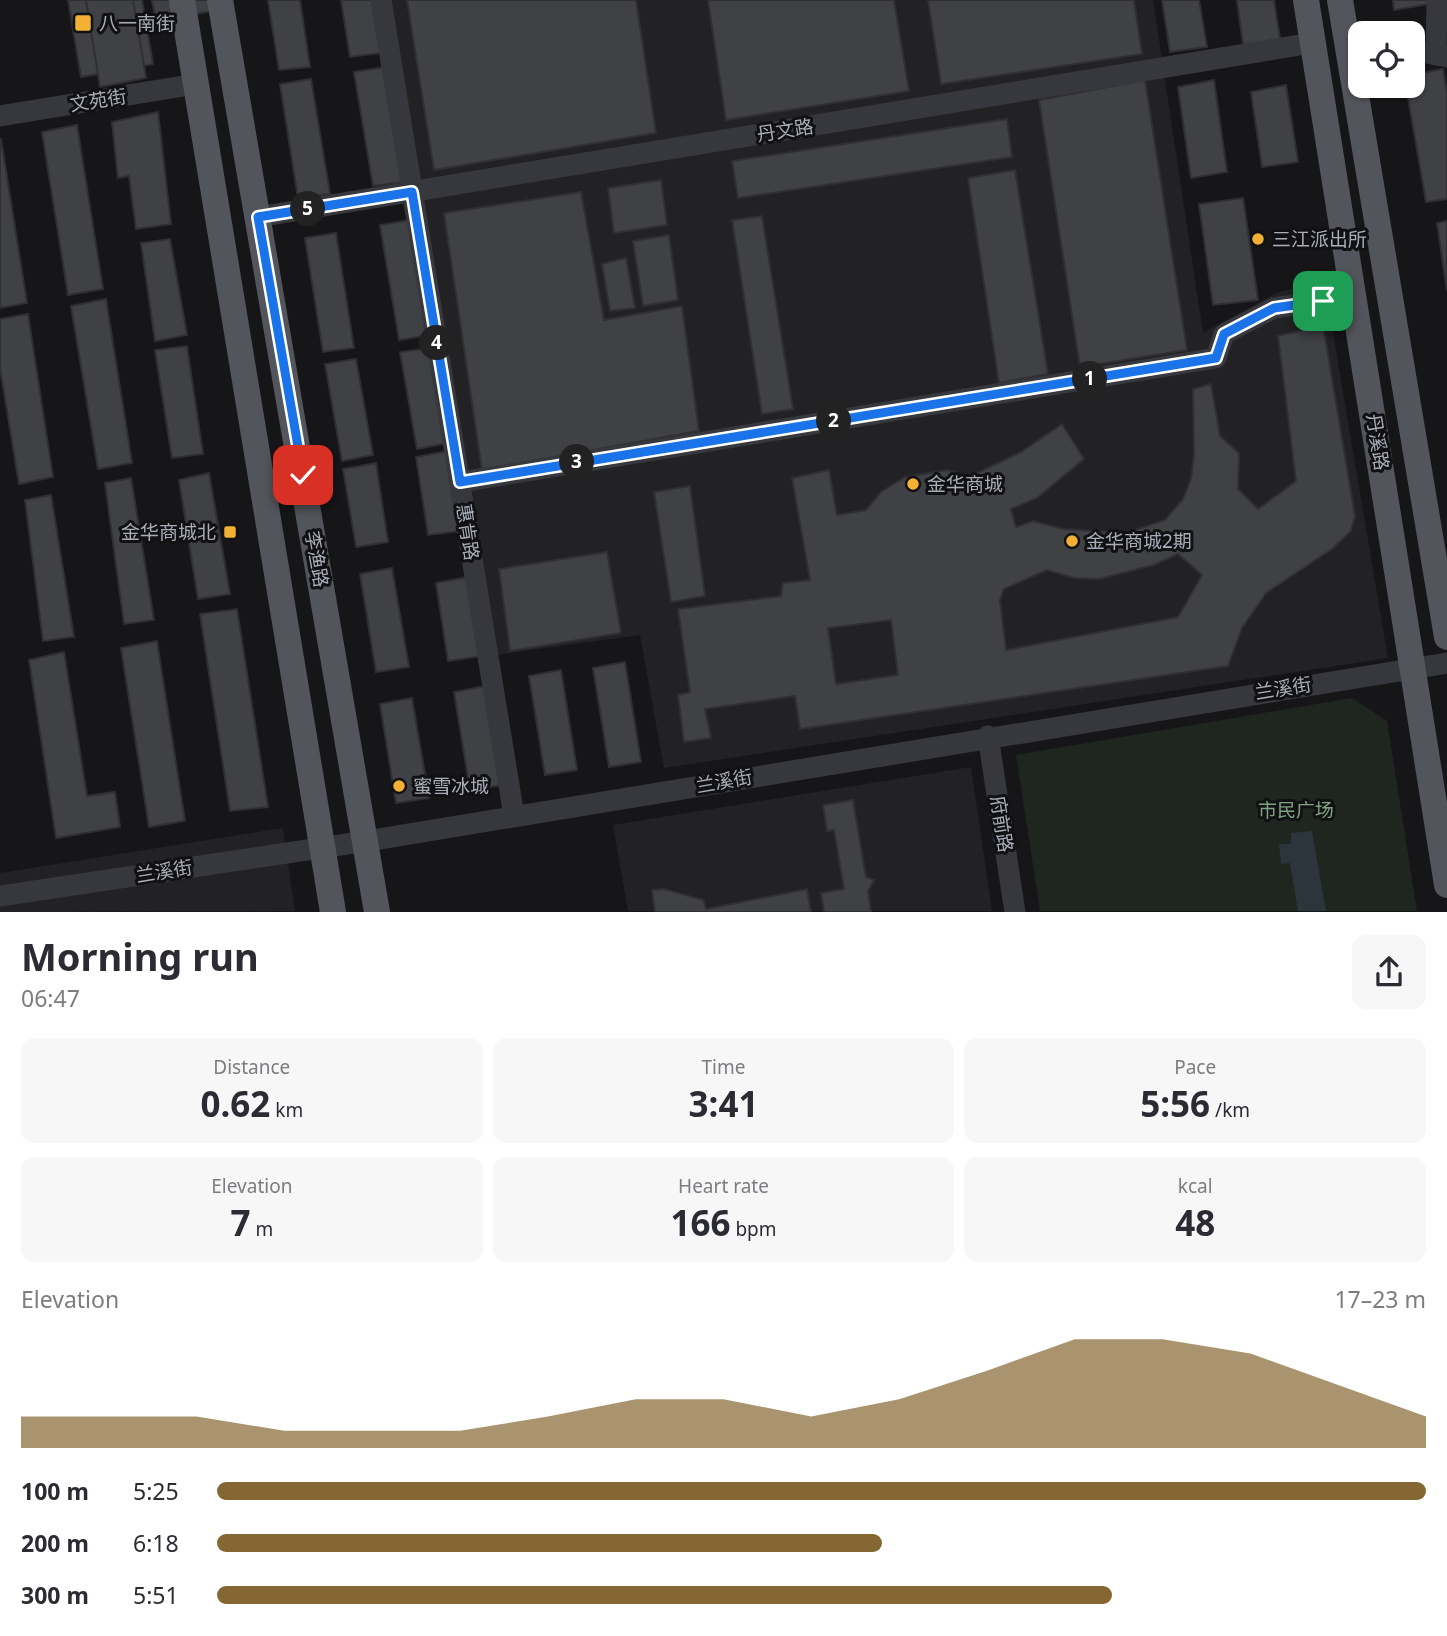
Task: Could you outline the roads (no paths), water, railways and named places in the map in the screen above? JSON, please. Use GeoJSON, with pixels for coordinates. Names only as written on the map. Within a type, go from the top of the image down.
{"type":"FeatureCollection","features":[{"type":"Feature","properties":{"kind":"main road","name":"李渔路"},"geometry":{"type":"LineString","coordinates":[[182,0],[334,912]]}},
{"type":"Feature","properties":{"kind":"main road","name":"李渔路"},"geometry":{"type":"LineString","coordinates":[[220,0],[367,841],[377,912]]}},
{"type":"Feature","properties":{"kind":"main road","name":"丹溪路"},"geometry":{"type":"LineString","coordinates":[[1306,0],[1447,885]]}},
{"type":"Feature","properties":{"kind":"main road","name":"丹溪路"},"geometry":{"type":"LineString","coordinates":[[1340,0],[1348,24]]}},
{"type":"Feature","properties":{"kind":"main road","name":"丹溪路"},"geometry":{"type":"LineString","coordinates":[[1362,98],[1447,637]]}},
{"type":"Feature","properties":{"kind":"street","name":"惠肯路"},"geometry":{"type":"LineString","coordinates":[[381,0],[514,816]]}},
{"type":"Feature","properties":{"kind":"street"},"geometry":{"type":"LineString","coordinates":[[1437,0],[1442,56]]}},
{"type":"Feature","properties":{"kind":"street","name":"丹文路"},"geometry":{"type":"LineString","coordinates":[[258,217],[1312,43]]}},
{"type":"Feature","properties":{"kind":"street","name":"文苑街"},"geometry":{"type":"LineString","coordinates":[[0,116],[196,84]]}},
{"type":"Feature","properties":{"kind":"street"},"geometry":{"type":"LineString","coordinates":[[460,482],[1216,358],[1224,334],[1274,308],[1355,296]]}},
{"type":"Feature","properties":{"kind":"street","name":"兰溪街"},"geometry":{"type":"LineString","coordinates":[[0,896],[324,845],[367,841],[988,736],[1447,663]]}},
{"type":"Feature","properties":{"kind":"street","name":"府前路"},"geometry":{"type":"LineString","coordinates":[[988,736],[1015,912]]}},
{"type":"Feature","properties":{"kind":"place","name":"八一南街"},"geometry":{"type":"Point","coordinates":[83,23]}},
{"type":"Feature","properties":{"kind":"place","name":"三江派出所"},"geometry":{"type":"Point","coordinates":[1258,239]}},
{"type":"Feature","properties":{"kind":"place","name":"金华商城"},"geometry":{"type":"Point","coordinates":[913,484]}},
{"type":"Feature","properties":{"kind":"place","name":"金华商城北"},"geometry":{"type":"Point","coordinates":[230,532]}},
{"type":"Feature","properties":{"kind":"place","name":"金华商城2期"},"geometry":{"type":"Point","coordinates":[1072,541]}},
{"type":"Feature","properties":{"kind":"place","name":"蜜雪冰城"},"geometry":{"type":"Point","coordinates":[399,786]}},
{"type":"Feature","properties":{"kind":"park label","name":"市民广场"},"geometry":{"type":"Point","coordinates":[1296,810]}}]}
